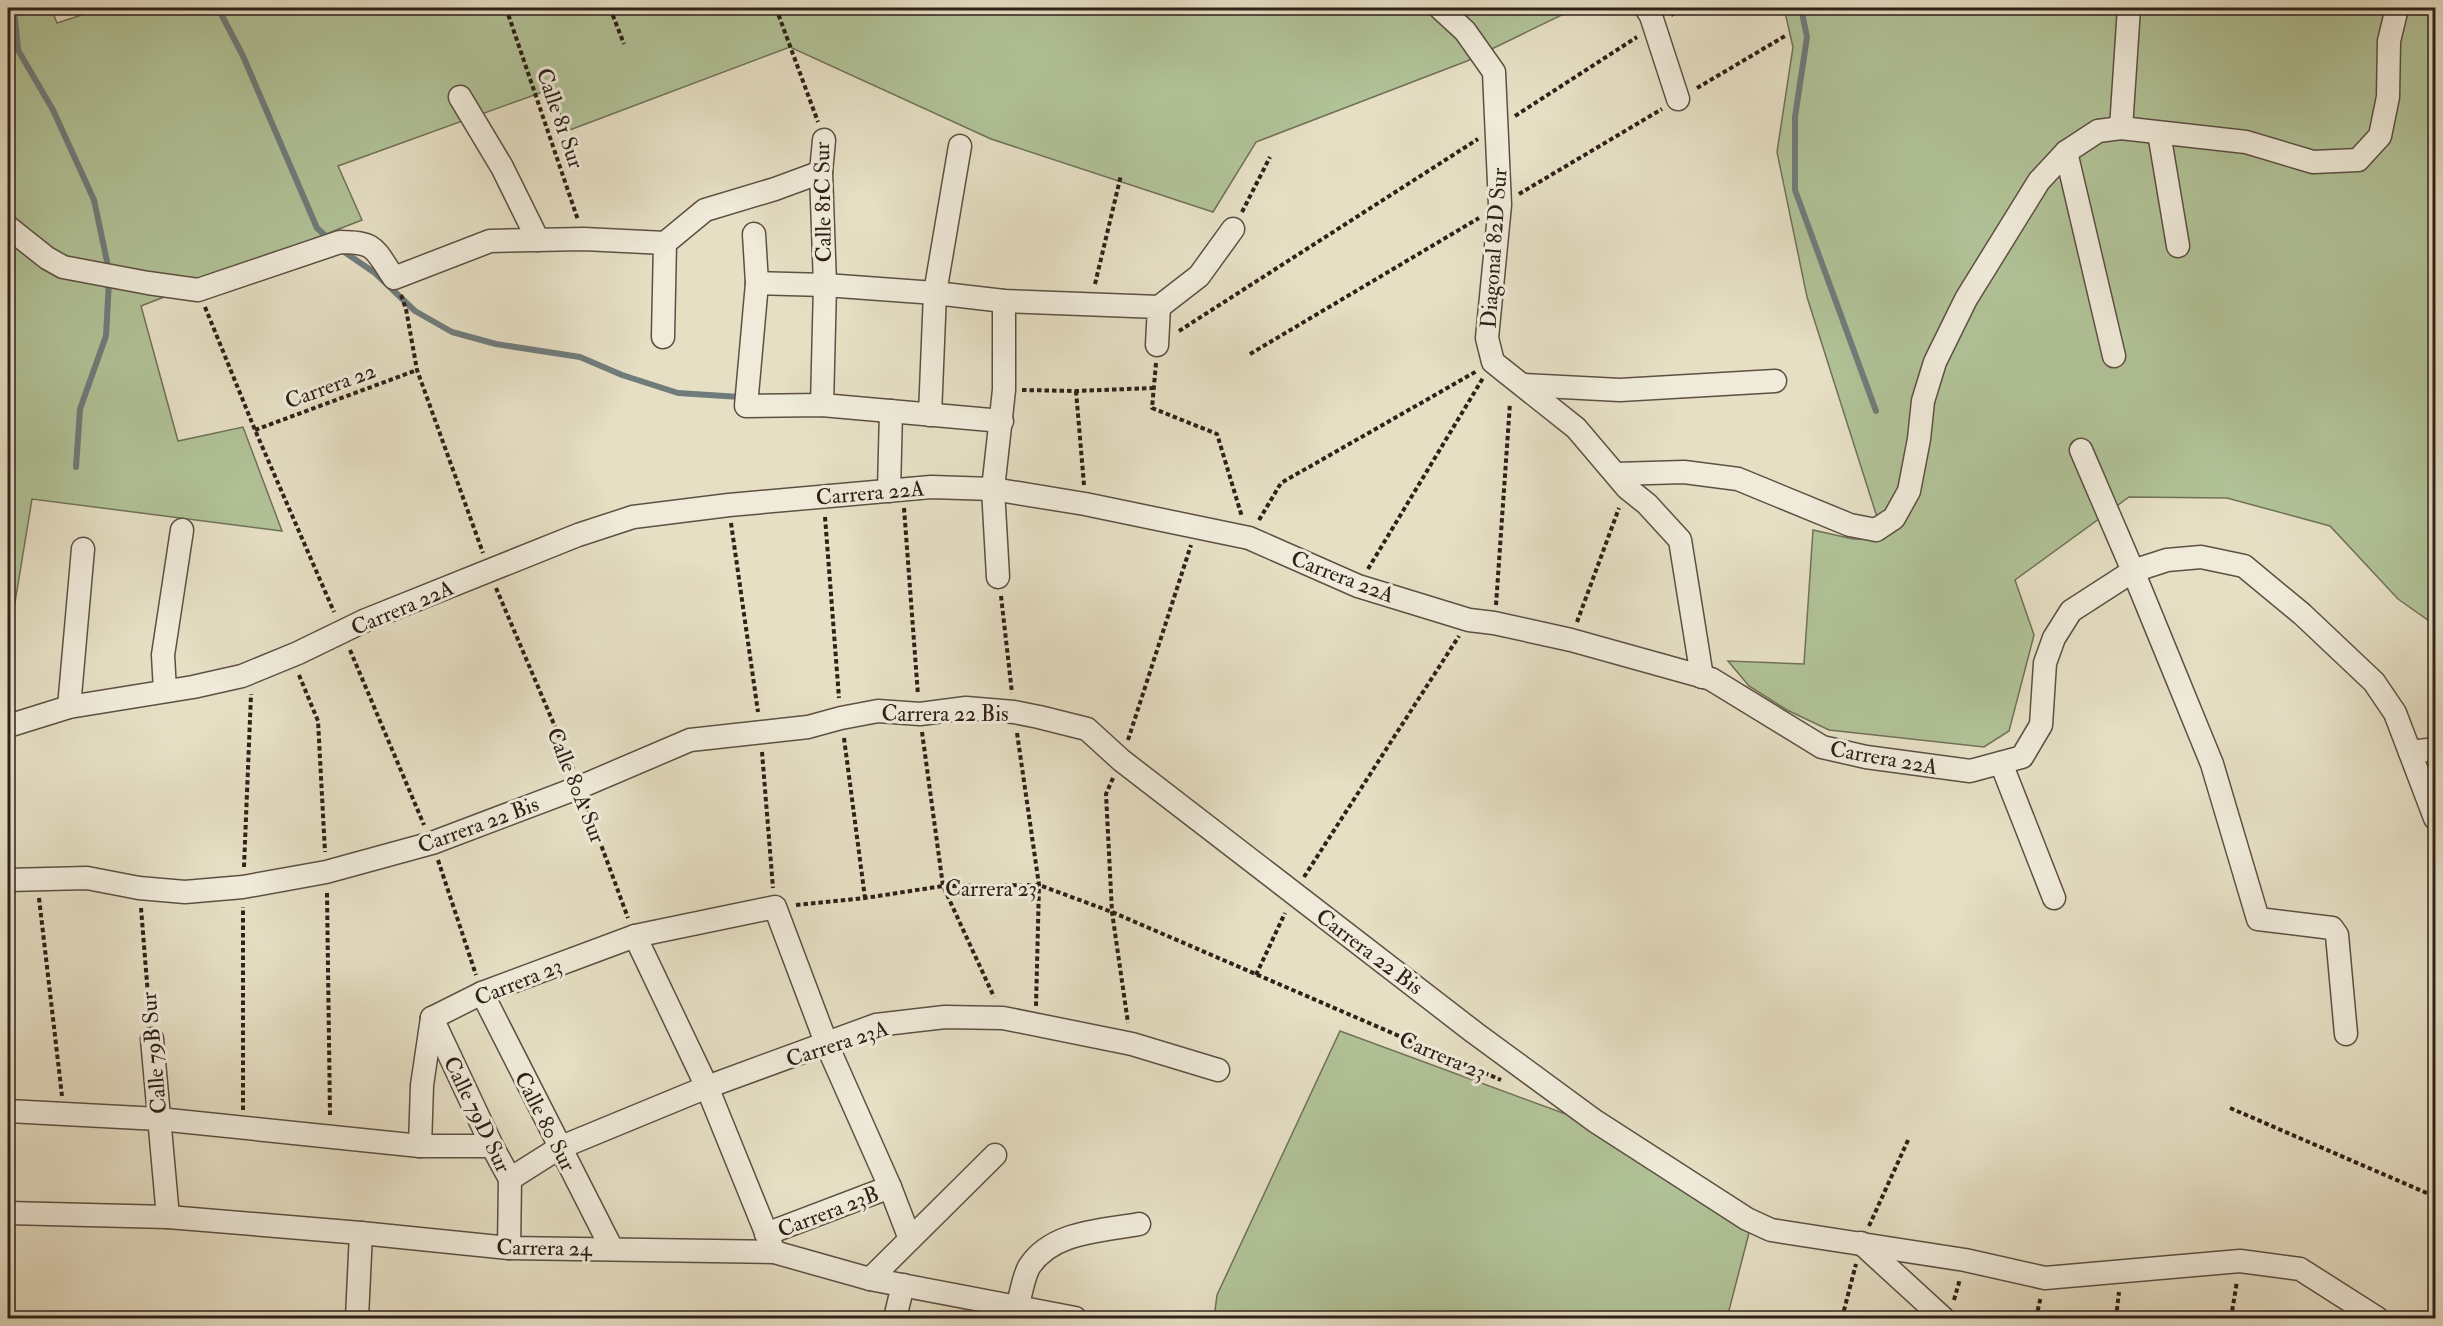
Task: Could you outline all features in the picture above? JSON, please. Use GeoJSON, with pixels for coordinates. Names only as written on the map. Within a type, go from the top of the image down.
{"type":"FeatureCollection","features":[{"type":"Feature","properties":{"kind":"street","name":"Diagonal 82D Sur"},"geometry":{"type":"LineString","coordinates":[[1440,8],[1465,31],[1494,72],[1500,205],[1487,338],[1493,362],[1576,428],[1621,481],[1647,504],[1680,540],[1702,677]]}},
{"type":"Feature","properties":{"kind":"street"},"geometry":{"type":"LineString","coordinates":[[2121,128],[2128,8]]}},
{"type":"Feature","properties":{"kind":"street"},"geometry":{"type":"LineString","coordinates":[[1621,481],[1684,472],[1738,479],[1850,525],[1876,530],[1894,518],[1909,491],[1919,440],[1923,401],[1935,362],[1966,299],[2039,181],[2066,152],[2098,131],[2121,128],[2246,142],[2313,162],[2358,160],[2380,136],[2388,97],[2390,41],[2397,8]]}},
{"type":"Feature","properties":{"kind":"street"},"geometry":{"type":"LineString","coordinates":[[1650,17],[1678,99]]}},
{"type":"Feature","properties":{"kind":"street"},"geometry":{"type":"LineString","coordinates":[[460,97],[502,167],[538,240]]}},
{"type":"Feature","properties":{"kind":"street"},"geometry":{"type":"LineString","coordinates":[[2159,134],[2178,246]]}},
{"type":"Feature","properties":{"kind":"street","name":"Calle 81C Sur"},"geometry":{"type":"LineString","coordinates":[[822,405],[825,285],[820,172],[824,140]]}},
{"type":"Feature","properties":{"kind":"street"},"geometry":{"type":"LineString","coordinates":[[930,415],[935,293],[960,146]]}},
{"type":"Feature","properties":{"kind":"street"},"geometry":{"type":"LineString","coordinates":[[2066,152],[2114,356]]}},
{"type":"Feature","properties":{"kind":"street"},"geometry":{"type":"LineString","coordinates":[[8,227],[47,258],[63,267],[198,290],[340,242],[364,242],[375,249],[394,278],[489,241],[584,238],[664,243],[705,210],[775,189],[820,172]]}},
{"type":"Feature","properties":{"kind":"street"},"geometry":{"type":"LineString","coordinates":[[757,283],[825,285],[935,293],[1004,301],[1159,307],[1198,276],[1233,229]]}},
{"type":"Feature","properties":{"kind":"street"},"geometry":{"type":"LineString","coordinates":[[754,234],[757,283],[746,406],[822,405],[1002,421]]}},
{"type":"Feature","properties":{"kind":"street"},"geometry":{"type":"LineString","coordinates":[[663,337],[664,243]]}},
{"type":"Feature","properties":{"kind":"street"},"geometry":{"type":"LineString","coordinates":[[998,578],[993,489],[1004,390],[1004,301]]}},
{"type":"Feature","properties":{"kind":"street"},"geometry":{"type":"LineString","coordinates":[[1157,345],[1159,307]]}},
{"type":"Feature","properties":{"kind":"street"},"geometry":{"type":"LineString","coordinates":[[1518,382],[1620,390],[1775,381]]}},
{"type":"Feature","properties":{"kind":"street"},"geometry":{"type":"LineString","coordinates":[[891,411],[896,490]]}},
{"type":"Feature","properties":{"kind":"street"},"geometry":{"type":"LineString","coordinates":[[2081,450],[2212,764],[2258,919],[2332,927],[2337,935],[2346,1034]]}},
{"type":"Feature","properties":{"kind":"street","name":"Carrera 22A"},"geometry":{"type":"LineString","coordinates":[[8,726],[69,708],[242,676],[298,653],[366,620],[578,535],[633,517],[729,505],[931,487],[993,489],[1085,504],[1249,538],[1358,586],[1469,620],[1494,623],[1571,640],[1711,679],[1822,747],[1866,757],[1970,771],[2022,758],[2041,725],[2045,663],[2054,638],[2071,610],[2133,571],[2167,560],[2201,557],[2244,566],[2302,614],[2374,682],[2395,713],[2435,818]]}},
{"type":"Feature","properties":{"kind":"street"},"geometry":{"type":"LineString","coordinates":[[165,691],[163,655],[182,530]]}},
{"type":"Feature","properties":{"kind":"street"},"geometry":{"type":"LineString","coordinates":[[69,708],[83,549]]}},
{"type":"Feature","properties":{"kind":"street","name":"Carrera 22 Bis"},"geometry":{"type":"LineString","coordinates":[[8,880],[87,878],[139,888],[184,892],[243,887],[326,872],[432,843],[580,787],[690,740],[761,734],[808,727],[878,711],[920,714],[966,708],[1014,712],[1087,729],[1121,760],[1475,1034],[1595,1121],[1747,1219],[1771,1230],[1965,1260],[2044,1278],[2240,1261],[2300,1269],[2377,1318]]}},
{"type":"Feature","properties":{"kind":"street"},"geometry":{"type":"LineString","coordinates":[[2410,752],[2436,749]]}},
{"type":"Feature","properties":{"kind":"street"},"geometry":{"type":"LineString","coordinates":[[2001,763],[2054,898]]}},
{"type":"Feature","properties":{"kind":"street"},"geometry":{"type":"LineString","coordinates":[[775,907],[827,1045],[890,1187],[910,1239]]}},
{"type":"Feature","properties":{"kind":"street","name":"Carrera 23"},"geometry":{"type":"LineString","coordinates":[[432,1018],[482,993],[635,936],[775,907]]}},
{"type":"Feature","properties":{"kind":"street"},"geometry":{"type":"LineString","coordinates":[[635,936],[707,1087],[770,1243]]}},
{"type":"Feature","properties":{"kind":"street","name":"Calle 80 Sur"},"geometry":{"type":"LineString","coordinates":[[482,993],[612,1249]]}},
{"type":"Feature","properties":{"kind":"street","name":"Carrera 23A"},"geometry":{"type":"LineString","coordinates":[[510,1179],[559,1148],[707,1087],[827,1045],[876,1025],[945,1017],[1003,1018],[1132,1044],[1218,1070]]}},
{"type":"Feature","properties":{"kind":"street"},"geometry":{"type":"LineString","coordinates":[[420,1146],[422,1085],[432,1018]]}},
{"type":"Feature","properties":{"kind":"street","name":"Calle 79D Sur"},"geometry":{"type":"LineString","coordinates":[[432,1018],[492,1146],[510,1179],[509,1248]]}},
{"type":"Feature","properties":{"kind":"street","name":"Calle 79B Sur"},"geometry":{"type":"LineString","coordinates":[[152,1039],[168,1217]]}},
{"type":"Feature","properties":{"kind":"street"},"geometry":{"type":"LineString","coordinates":[[8,1111],[159,1119],[420,1146],[492,1146]]}},
{"type":"Feature","properties":{"kind":"street"},"geometry":{"type":"LineString","coordinates":[[870,1278],[995,1155]]}},
{"type":"Feature","properties":{"kind":"street","name":"Carrera 23B"},"geometry":{"type":"LineString","coordinates":[[770,1243],[890,1187]]}},
{"type":"Feature","properties":{"kind":"street","name":"Carrera 24"},"geometry":{"type":"LineString","coordinates":[[8,1213],[168,1217],[509,1248],[612,1249],[770,1243],[870,1278],[1075,1318]]}},
{"type":"Feature","properties":{"kind":"street"},"geometry":{"type":"LineString","coordinates":[[1017,1307],[1029,1268],[1049,1246],[1069,1237],[1139,1224]]}},
{"type":"Feature","properties":{"kind":"street"},"geometry":{"type":"LineString","coordinates":[[357,1318],[361,1233]]}},
{"type":"Feature","properties":{"kind":"street"},"geometry":{"type":"LineString","coordinates":[[1861,1243],[1948,1314]]}},
{"type":"Feature","properties":{"kind":"street"},"geometry":{"type":"LineString","coordinates":[[895,1318],[903,1285]]}},
{"type":"Feature","properties":{"kind":"path","name":"Calle 81 Sur"},"geometry":{"type":"LineString","coordinates":[[506,8],[584,238]]}},
{"type":"Feature","properties":{"kind":"path"},"geometry":{"type":"LineString","coordinates":[[610,8],[624,44]]}},
{"type":"Feature","properties":{"kind":"path","name":"Calle 81C Sur"},"geometry":{"type":"LineString","coordinates":[[776,8],[824,140]]}},
{"type":"Feature","properties":{"kind":"path"},"geometry":{"type":"LineString","coordinates":[[1249,538],[1217,434],[1152,408],[1157,345],[1498,127],[1650,17],[1683,8]]}},
{"type":"Feature","properties":{"kind":"path"},"geometry":{"type":"LineString","coordinates":[[1233,229],[1270,157]]}},
{"type":"Feature","properties":{"kind":"path"},"geometry":{"type":"LineString","coordinates":[[1089,305],[1121,175]]}},
{"type":"Feature","properties":{"kind":"path","name":"Calle 80A Sur"},"geometry":{"type":"LineString","coordinates":[[406,309],[417,370],[489,571],[580,787],[635,936]]}},
{"type":"Feature","properties":{"kind":"path"},"geometry":{"type":"LineString","coordinates":[[1249,538],[1281,483],[1493,362]]}},
{"type":"Feature","properties":{"kind":"path"},"geometry":{"type":"LineString","coordinates":[[1358,586],[1493,362]]}},
{"type":"Feature","properties":{"kind":"path","name":"Carrera 22"},"geometry":{"type":"LineString","coordinates":[[255,430],[417,370]]}},
{"type":"Feature","properties":{"kind":"path"},"geometry":{"type":"LineString","coordinates":[[1494,623],[1518,382]]}},
{"type":"Feature","properties":{"kind":"path"},"geometry":{"type":"LineString","coordinates":[[1004,390],[1076,391],[1153,388]]}},
{"type":"Feature","properties":{"kind":"path"},"geometry":{"type":"LineString","coordinates":[[1076,391],[1085,504]]}},
{"type":"Feature","properties":{"kind":"path"},"geometry":{"type":"LineString","coordinates":[[1571,640],[1621,481]]}},
{"type":"Feature","properties":{"kind":"path"},"geometry":{"type":"LineString","coordinates":[[896,490],[920,714],[943,886],[1003,1018]]}},
{"type":"Feature","properties":{"kind":"path"},"geometry":{"type":"LineString","coordinates":[[729,505],[761,734],[775,907]]}},
{"type":"Feature","properties":{"kind":"path"},"geometry":{"type":"LineString","coordinates":[[998,578],[1014,712],[1040,885],[1035,1024]]}},
{"type":"Feature","properties":{"kind":"path"},"geometry":{"type":"LineString","coordinates":[[1256,975],[1293,893],[1469,620]]}},
{"type":"Feature","properties":{"kind":"path"},"geometry":{"type":"LineString","coordinates":[[37,880],[64,1114]]}},
{"type":"Feature","properties":{"kind":"path","name":"Carrera 23"},"geometry":{"type":"LineString","coordinates":[[775,907],[865,898],[943,886],[1040,885],[1112,912],[1508,1083]]}},
{"type":"Feature","properties":{"kind":"path","name":"Calle 79B Sur"},"geometry":{"type":"LineString","coordinates":[[139,888],[152,1039]]}},
{"type":"Feature","properties":{"kind":"path"},"geometry":{"type":"LineString","coordinates":[[2230,1108],[2436,1197]]}},
{"type":"Feature","properties":{"kind":"path"},"geometry":{"type":"LineString","coordinates":[[1948,1314],[1965,1260]]}},
{"type":"Feature","properties":{"kind":"path"},"geometry":{"type":"LineString","coordinates":[[2230,1318],[2240,1261]]}},
{"type":"Feature","properties":{"kind":"path"},"geometry":{"type":"LineString","coordinates":[[2116,1318],[2122,1272]]}},
{"type":"Feature","properties":{"kind":"green space"},"geometry":{"type":"Polygon","coordinates":[[[8,8],[51,8],[57,23],[100,8],[1576,8],[1467,61],[1256,142],[1213,212],[991,139],[790,47],[567,131],[551,89],[338,166],[362,220],[141,306],[178,441],[243,427],[282,531],[32,499],[8,645],[8,8]]]}},
{"type":"Feature","properties":{"kind":"green space"},"geometry":{"type":"Polygon","coordinates":[[[1784,8],[2435,8],[2435,625],[2398,599],[2330,526],[2227,498],[2129,497],[2015,580],[2034,635],[2009,731],[1984,747],[1829,730],[1787,710],[1749,686],[1728,661],[1804,664],[1813,530],[1853,539],[1884,539],[1807,297],[1777,152],[1793,47],[1784,8]]]}},
{"type":"Feature","properties":{"kind":"green space"},"geometry":{"type":"Polygon","coordinates":[[[1340,1031],[1590,1123],[1749,1233],[1727,1318],[1214,1318],[1217,1295],[1340,1031]]]}},
{"type":"Feature","properties":{"kind":"waterway"},"geometry":{"type":"LineString","coordinates":[[14,8],[18,50],[53,110],[94,200],[109,271]]}},
{"type":"Feature","properties":{"kind":"waterway"},"geometry":{"type":"LineString","coordinates":[[218,8],[243,56],[317,228],[330,240]]}},
{"type":"Feature","properties":{"kind":"waterway"},"geometry":{"type":"LineString","coordinates":[[1801,8],[1807,37],[1795,117],[1795,190],[1876,411]]}},
{"type":"Feature","properties":{"kind":"waterway"},"geometry":{"type":"LineString","coordinates":[[340,249],[375,273],[415,311],[452,332],[496,344],[580,357],[622,375],[678,393],[740,397]]}},
{"type":"Feature","properties":{"kind":"waterway"},"geometry":{"type":"LineString","coordinates":[[76,467],[80,409],[106,336],[109,281]]}}]}
